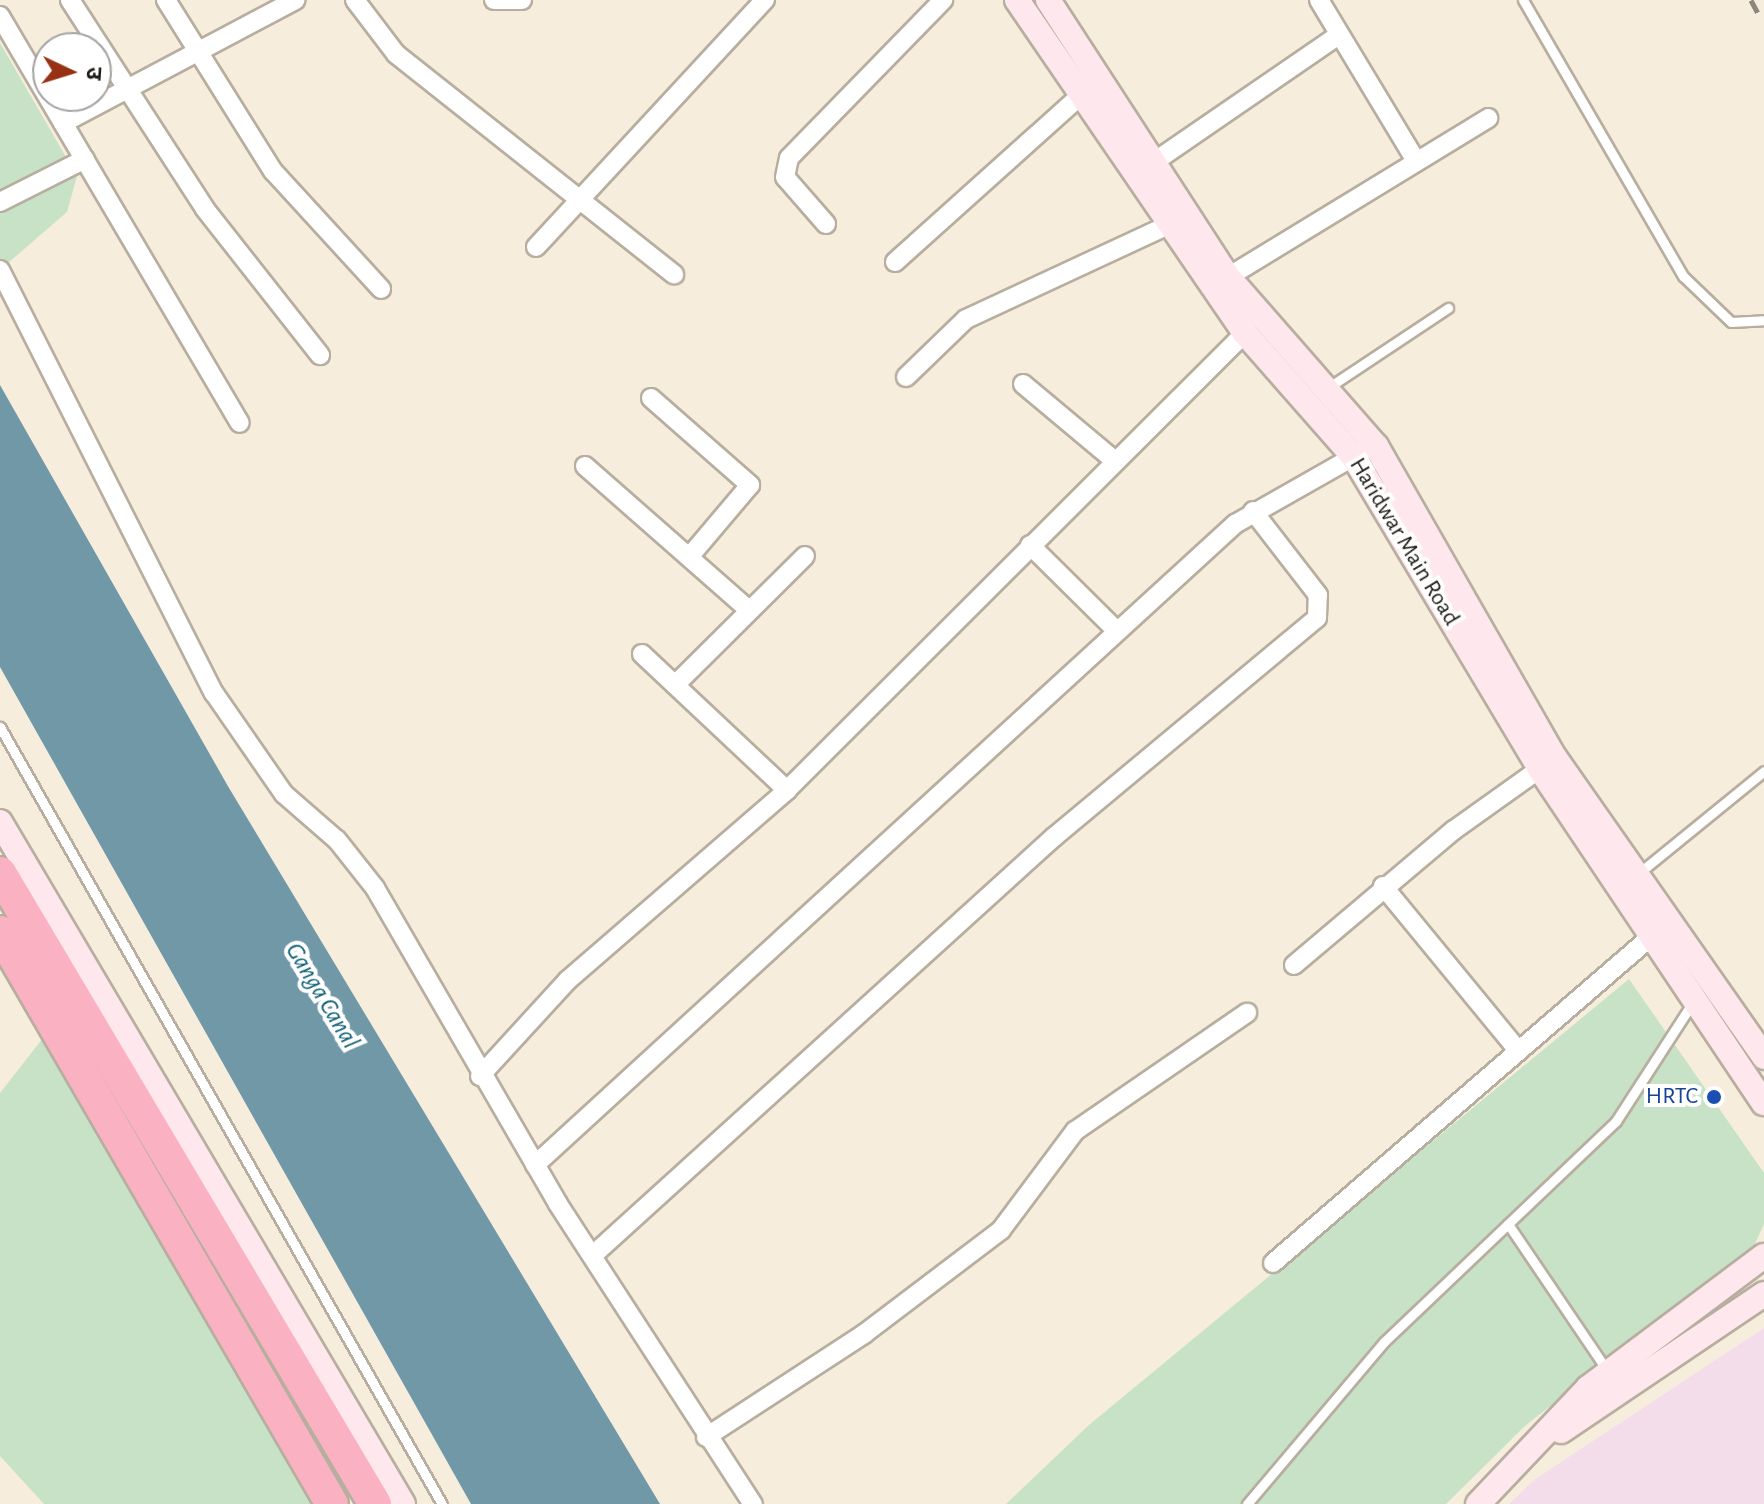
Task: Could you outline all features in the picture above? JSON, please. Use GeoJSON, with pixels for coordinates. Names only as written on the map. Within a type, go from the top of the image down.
{"type":"FeatureCollection","features":[{"type":"Feature","properties":{"kind":"highway"},"geometry":{"type":"LineString","coordinates":[[0,873],[375,1504]]}},
{"type":"Feature","properties":{"kind":"highway"},"geometry":{"type":"LineString","coordinates":[[0,932],[332,1504]]}},
{"type":"Feature","properties":{"kind":"main road","name":"Haridwar Main Road"},"geometry":{"type":"LineString","coordinates":[[1017,0],[1079,97],[1177,221],[1376,446],[1548,763],[1649,939],[1764,1103]]}},
{"type":"Feature","properties":{"kind":"main road","name":"Haridwar Main Road"},"geometry":{"type":"LineString","coordinates":[[1048,0],[1151,164],[1177,221],[1245,333],[1353,456],[1548,763],[1636,875],[1764,1057]]}},
{"type":"Feature","properties":{"kind":"main road"},"geometry":{"type":"LineString","coordinates":[[0,822],[403,1504]]}},
{"type":"Feature","properties":{"kind":"main road"},"geometry":{"type":"LineString","coordinates":[[1478,1504],[1609,1373],[1764,1256]]}},
{"type":"Feature","properties":{"kind":"main road"},"geometry":{"type":"LineString","coordinates":[[1545,1440],[1764,1294]]}},
{"type":"Feature","properties":{"kind":"street"},"geometry":{"type":"LineString","coordinates":[[70,0],[125,92],[320,355]]}},
{"type":"Feature","properties":{"kind":"street"},"geometry":{"type":"LineString","coordinates":[[63,123],[196,58],[295,0]]}},
{"type":"Feature","properties":{"kind":"street"},"geometry":{"type":"LineString","coordinates":[[355,0],[396,54],[582,198],[674,274]]}},
{"type":"Feature","properties":{"kind":"street"},"geometry":{"type":"LineString","coordinates":[[494,0],[522,0]]}},
{"type":"Feature","properties":{"kind":"street"},"geometry":{"type":"LineString","coordinates":[[536,247],[765,0]]}},
{"type":"Feature","properties":{"kind":"street"},"geometry":{"type":"LineString","coordinates":[[826,224],[785,177],[789,158],[943,0]]}},
{"type":"Feature","properties":{"kind":"street"},"geometry":{"type":"LineString","coordinates":[[1319,0],[1416,161]]}},
{"type":"Feature","properties":{"kind":"street"},"geometry":{"type":"LineString","coordinates":[[173,2],[196,58],[273,171],[381,289]]}},
{"type":"Feature","properties":{"kind":"street"},"geometry":{"type":"LineString","coordinates":[[0,16],[240,423]]}},
{"type":"Feature","properties":{"kind":"street"},"geometry":{"type":"LineString","coordinates":[[1151,164],[1339,35]]}},
{"type":"Feature","properties":{"kind":"street"},"geometry":{"type":"LineString","coordinates":[[895,262],[1079,97]]}},
{"type":"Feature","properties":{"kind":"street"},"geometry":{"type":"LineString","coordinates":[[1228,277],[1488,118]]}},
{"type":"Feature","properties":{"kind":"street"},"geometry":{"type":"LineString","coordinates":[[0,202],[85,159]]}},
{"type":"Feature","properties":{"kind":"street"},"geometry":{"type":"LineString","coordinates":[[906,377],[966,319],[1177,221]]}},
{"type":"Feature","properties":{"kind":"street"},"geometry":{"type":"LineString","coordinates":[[0,270],[214,693],[284,794],[356,861],[480,1076],[706,1437],[753,1504]]}},
{"type":"Feature","properties":{"kind":"street"},"geometry":{"type":"LineString","coordinates":[[480,1076],[568,980],[787,790],[1245,333]]}},
{"type":"Feature","properties":{"kind":"street"},"geometry":{"type":"LineString","coordinates":[[1023,384],[1115,461]]}},
{"type":"Feature","properties":{"kind":"street"},"geometry":{"type":"LineString","coordinates":[[651,398],[750,485],[690,556]]}},
{"type":"Feature","properties":{"kind":"street"},"geometry":{"type":"LineString","coordinates":[[535,1165],[1116,630],[1253,511],[1376,446]]}},
{"type":"Feature","properties":{"kind":"street"},"geometry":{"type":"LineString","coordinates":[[585,466],[748,609]]}},
{"type":"Feature","properties":{"kind":"street"},"geometry":{"type":"LineString","coordinates":[[592,1256],[1042,847],[1317,618],[1318,595],[1253,511]]}},
{"type":"Feature","properties":{"kind":"street"},"geometry":{"type":"LineString","coordinates":[[1030,545],[1116,630]]}},
{"type":"Feature","properties":{"kind":"street"},"geometry":{"type":"LineString","coordinates":[[675,685],[748,609],[805,556]]}},
{"type":"Feature","properties":{"kind":"street"},"geometry":{"type":"LineString","coordinates":[[642,654],[787,790]]}},
{"type":"Feature","properties":{"kind":"street"},"geometry":{"type":"LineString","coordinates":[[1294,965],[1383,886],[1548,763]]}},
{"type":"Feature","properties":{"kind":"street"},"geometry":{"type":"LineString","coordinates":[[1383,886],[1517,1049]]}},
{"type":"Feature","properties":{"kind":"street"},"geometry":{"type":"LineString","coordinates":[[1273,1263],[1517,1049],[1649,939]]}},
{"type":"Feature","properties":{"kind":"street"},"geometry":{"type":"LineString","coordinates":[[706,1437],[864,1334],[1001,1230],[1075,1131],[1247,1013]]}},
{"type":"Feature","properties":{"kind":"lane"},"geometry":{"type":"LineString","coordinates":[[1523,0],[1683,276],[1731,322],[1764,320]]}},
{"type":"Feature","properties":{"kind":"lane"},"geometry":{"type":"LineString","coordinates":[[1326,389],[1448,308]]}},
{"type":"Feature","properties":{"kind":"lane"},"geometry":{"type":"LineString","coordinates":[[0,727],[442,1504]]}},
{"type":"Feature","properties":{"kind":"lane"},"geometry":{"type":"LineString","coordinates":[[1636,875],[1764,771]]}},
{"type":"Feature","properties":{"kind":"lane"},"geometry":{"type":"LineString","coordinates":[[1247,1504],[1384,1342],[1616,1121],[1693,1002]]}},
{"type":"Feature","properties":{"kind":"lane"},"geometry":{"type":"LineString","coordinates":[[1508,1224],[1609,1373]]}},
{"type":"Feature","properties":{"kind":"shaded area"},"geometry":{"type":"Polygon","coordinates":[[[1764,1328],[1764,1504],[1509,1504],[1534,1480],[1764,1328]]]}},
{"type":"Feature","properties":{"kind":"green space"},"geometry":{"type":"Polygon","coordinates":[[[0,43],[32,98],[32,112],[40,112],[77,176],[67,212],[0,270],[0,43]]]}},
{"type":"Feature","properties":{"kind":"green space"},"geometry":{"type":"Polygon","coordinates":[[[1629,979],[1764,1173],[1764,1224],[1753,1248],[1526,1425],[1446,1504],[1006,1504],[1089,1425],[1629,979]]]}},
{"type":"Feature","properties":{"kind":"green space"},"geometry":{"type":"Polygon","coordinates":[[[43,1038],[316,1504],[44,1504],[0,1456],[0,1093],[43,1038]]]}},
{"type":"Feature","properties":{"kind":"water","name":"Ganga Canal"},"geometry":{"type":"Polygon","coordinates":[[[0,385],[229,788],[660,1504],[471,1504],[0,667],[0,385]]]}},
{"type":"Feature","properties":{"kind":"railway"},"geometry":{"type":"LineString","coordinates":[[1751,0],[1764,24]]}},
{"type":"Feature","properties":{"kind":"place","name":"HRTC"},"geometry":{"type":"Point","coordinates":[1714,1097]}}]}
